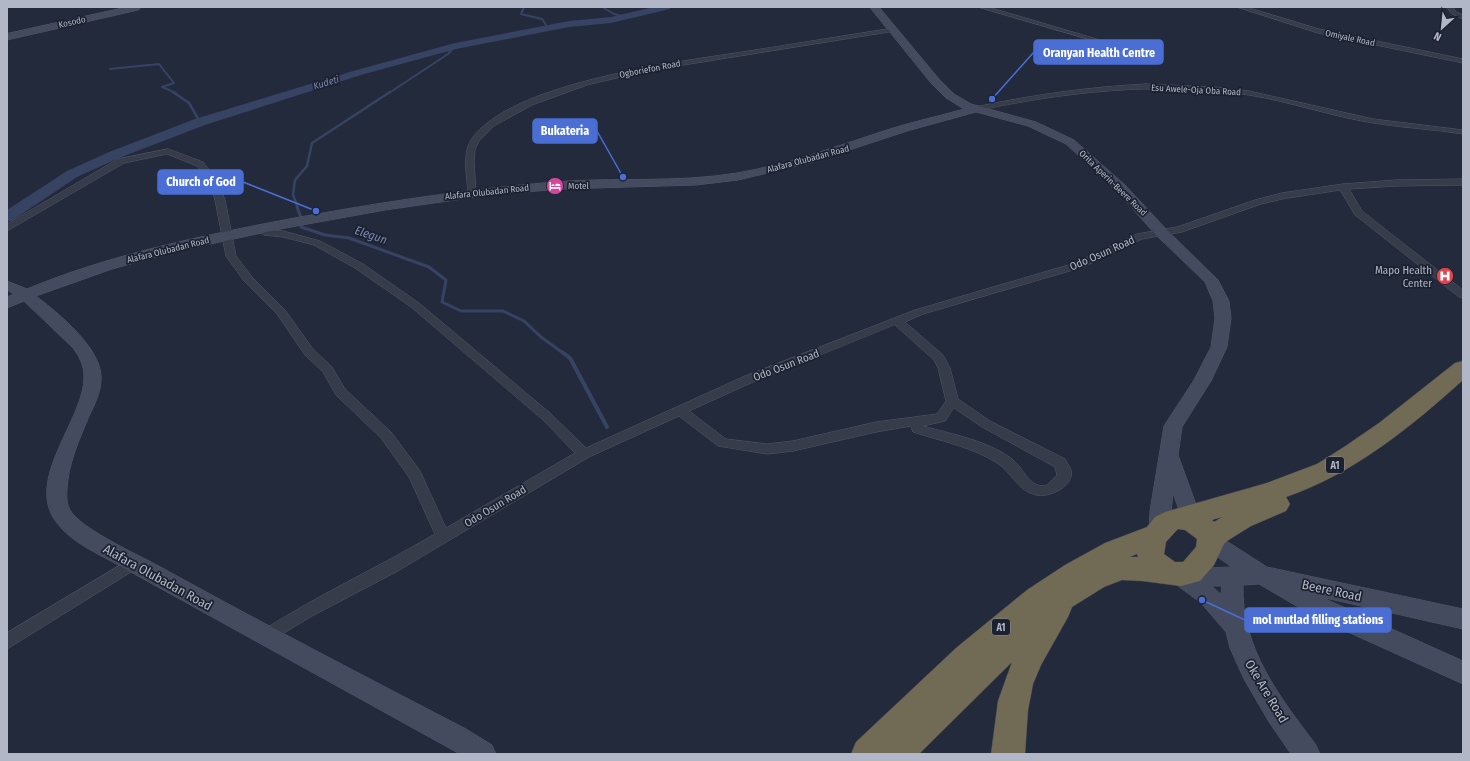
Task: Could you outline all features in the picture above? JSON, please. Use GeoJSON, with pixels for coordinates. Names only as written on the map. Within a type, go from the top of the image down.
{"type":"FeatureCollection","features":[{"type":"Feature","properties":{"kind":"highway","name":"A1"},"geometry":{"type":"LineString","coordinates":[[1210,541],[1218,532],[1244,518],[1349,472],[1463,368]]}},
{"type":"Feature","properties":{"kind":"highway","name":"A1"},"geometry":{"type":"LineString","coordinates":[[1188,518],[1240,502],[1316,475],[1385,438],[1463,385]]}},
{"type":"Feature","properties":{"kind":"highway"},"geometry":{"type":"LineString","coordinates":[[1188,518],[1208,533],[1210,547],[1190,573],[1179,574],[1153,560],[1150,552],[1151,543],[1158,532],[1169,521],[1188,518]]}},
{"type":"Feature","properties":{"kind":"highway","name":"A1"},"geometry":{"type":"LineString","coordinates":[[896,754],[1068,587],[1102,556],[1158,532]]}},
{"type":"Feature","properties":{"kind":"highway","name":"A1"},"geometry":{"type":"LineString","coordinates":[[868,754],[996,631],[1031,602],[1113,570],[1137,568],[1179,574]]}},
{"type":"Feature","properties":{"kind":"highway","name":"A1"},"geometry":{"type":"LineString","coordinates":[[1008,754],[1011,721],[1017,685],[1029,656],[1068,587]]}},
{"type":"Feature","properties":{"kind":"main road","name":"Kosodo"},"geometry":{"type":"LineString","coordinates":[[7,37],[138,7]]}},
{"type":"Feature","properties":{"kind":"main road","name":"Orita Aperin-Beere Road"},"geometry":{"type":"LineString","coordinates":[[874,7],[944,91],[960,103],[975,109],[1032,124],[1070,142],[1121,188],[1160,232],[1211,280],[1221,301],[1223,318],[1219,347],[1206,374],[1173,426],[1158,532]]}},
{"type":"Feature","properties":{"kind":"main road","name":"Alafara Olubadan Road"},"geometry":{"type":"LineString","coordinates":[[13,294],[100,267],[226,235],[397,203],[472,193],[564,185],[701,180],[747,175],[808,160],[893,132],[975,109]]}},
{"type":"Feature","properties":{"kind":"main road","name":"Alafara Olubadan Road"},"geometry":{"type":"LineString","coordinates":[[13,294],[73,337],[92,368],[92,382],[88,399],[60,472],[56,496],[60,511],[68,523],[81,533],[266,637],[457,738],[483,754]]}},
{"type":"Feature","properties":{"kind":"main road","name":"Orita Aperin-Beere Road"},"geometry":{"type":"LineString","coordinates":[[1169,456],[1188,518]]}},
{"type":"Feature","properties":{"kind":"main road","name":"Beere Road"},"geometry":{"type":"LineString","coordinates":[[1210,541],[1262,575],[1463,619]]}},
{"type":"Feature","properties":{"kind":"main road"},"geometry":{"type":"LineString","coordinates":[[1179,574],[1200,577],[1262,575],[1325,611],[1463,673]]}},
{"type":"Feature","properties":{"kind":"main road","name":"Oke Are Road"},"geometry":{"type":"LineString","coordinates":[[1179,574],[1209,596],[1234,625],[1252,669],[1272,705],[1307,754]]}},
{"type":"Feature","properties":{"kind":"main road","name":"Oke Are Road"},"geometry":{"type":"LineString","coordinates":[[1233,576],[1234,625]]}},
{"type":"Feature","properties":{"kind":"street"},"geometry":{"type":"LineString","coordinates":[[981,7],[1142,53]]}},
{"type":"Feature","properties":{"kind":"street","name":"Omiyale Road"},"geometry":{"type":"LineString","coordinates":[[1240,7],[1318,32],[1463,61]]}},
{"type":"Feature","properties":{"kind":"street"},"geometry":{"type":"LineString","coordinates":[[1450,7],[1454,13],[1463,17]]}},
{"type":"Feature","properties":{"kind":"street","name":"Ogboriefon Road"},"geometry":{"type":"LineString","coordinates":[[472,193],[470,160],[471,149],[475,140],[491,124],[516,109],[530,103],[585,83],[630,72],[681,62],[893,30]]}},
{"type":"Feature","properties":{"kind":"street","name":"Esu Awele-Oja Oba Road"},"geometry":{"type":"LineString","coordinates":[[975,109],[1023,99],[1069,92],[1133,88],[1198,88],[1249,93],[1374,121],[1463,132]]}},
{"type":"Feature","properties":{"kind":"street"},"geometry":{"type":"LineString","coordinates":[[7,228],[93,176],[122,161],[157,152],[168,151],[200,164],[212,178],[220,200],[231,256],[248,279],[282,312],[309,352],[328,370],[340,392],[386,435],[411,470],[444,537]]}},
{"type":"Feature","properties":{"kind":"street","name":"Odo Osun Road"},"geometry":{"type":"LineString","coordinates":[[266,637],[312,607],[391,567],[584,454],[750,379],[919,312],[1078,265],[1128,240],[1140,236],[1179,230],[1198,225],[1252,204],[1278,197],[1343,187],[1396,183],[1463,182]]}},
{"type":"Feature","properties":{"kind":"street"},"geometry":{"type":"LineString","coordinates":[[1343,187],[1358,213],[1463,295]]}},
{"type":"Feature","properties":{"kind":"street"},"geometry":{"type":"LineString","coordinates":[[260,228],[267,233],[284,234],[317,243],[352,262],[415,305],[546,416],[584,454]]}},
{"type":"Feature","properties":{"kind":"street"},"geometry":{"type":"LineString","coordinates":[[897,321],[939,358],[944,368],[952,401],[986,424],[1060,463],[1064,470],[1064,476],[1050,490],[1043,491],[1030,488],[1018,478],[1010,465],[993,455],[918,429],[915,421]]}},
{"type":"Feature","properties":{"kind":"street"},"geometry":{"type":"LineString","coordinates":[[679,410],[723,443],[766,449],[799,445],[876,427],[941,418],[952,401]]}},
{"type":"Feature","properties":{"kind":"street"},"geometry":{"type":"LineString","coordinates":[[7,642],[134,563]]}},
{"type":"Feature","properties":{"kind":"waterway"},"geometry":{"type":"LineString","coordinates":[[524,7],[521,14],[542,19],[548,28]]}},
{"type":"Feature","properties":{"kind":"waterway"},"geometry":{"type":"LineString","coordinates":[[602,7],[614,14],[625,17]]}},
{"type":"Feature","properties":{"kind":"waterway","name":"Kudeti"},"geometry":{"type":"LineString","coordinates":[[7,217],[72,174],[114,155],[200,122],[357,73],[455,46],[569,24],[611,20],[666,7]]}},
{"type":"Feature","properties":{"kind":"waterway","name":"Elegun"},"geometry":{"type":"LineString","coordinates":[[389,93],[448,54],[455,46]]}},
{"type":"Feature","properties":{"kind":"waterway"},"geometry":{"type":"LineString","coordinates":[[110,69],[159,64],[174,83],[162,87],[176,93]]}},
{"type":"Feature","properties":{"kind":"waterway"},"geometry":{"type":"LineString","coordinates":[[173,92],[189,103],[200,122]]}},
{"type":"Feature","properties":{"kind":"waterway","name":"Elegun"},"geometry":{"type":"LineString","coordinates":[[298,208],[293,195],[295,180],[307,166],[312,143],[390,92]]}},
{"type":"Feature","properties":{"kind":"waterway","name":"Elegun"},"geometry":{"type":"LineString","coordinates":[[297,207],[302,220],[301,227],[325,235],[349,238],[429,267],[446,280],[442,302],[461,311],[503,311],[524,321],[541,337],[563,353]]}},
{"type":"Feature","properties":{"kind":"waterway","name":"Elegun"},"geometry":{"type":"LineString","coordinates":[[562,352],[570,358],[607,427]]}},
{"type":"Feature","properties":{"kind":"place","name":"Oranyan Health Centre"},"geometry":{"type":"Point","coordinates":[992,99]}},
{"type":"Feature","properties":{"kind":"place","name":"Bukateria"},"geometry":{"type":"Point","coordinates":[623,177]}},
{"type":"Feature","properties":{"kind":"place","name":"Motel"},"geometry":{"type":"Point","coordinates":[555,186]}},
{"type":"Feature","properties":{"kind":"place","name":"Church of God"},"geometry":{"type":"Point","coordinates":[316,211]}},
{"type":"Feature","properties":{"kind":"place","name":"Mapo Health Center"},"geometry":{"type":"Point","coordinates":[1445,276]}},
{"type":"Feature","properties":{"kind":"place","name":"mol mutlad filling stations"},"geometry":{"type":"Point","coordinates":[1202,600]}}]}
